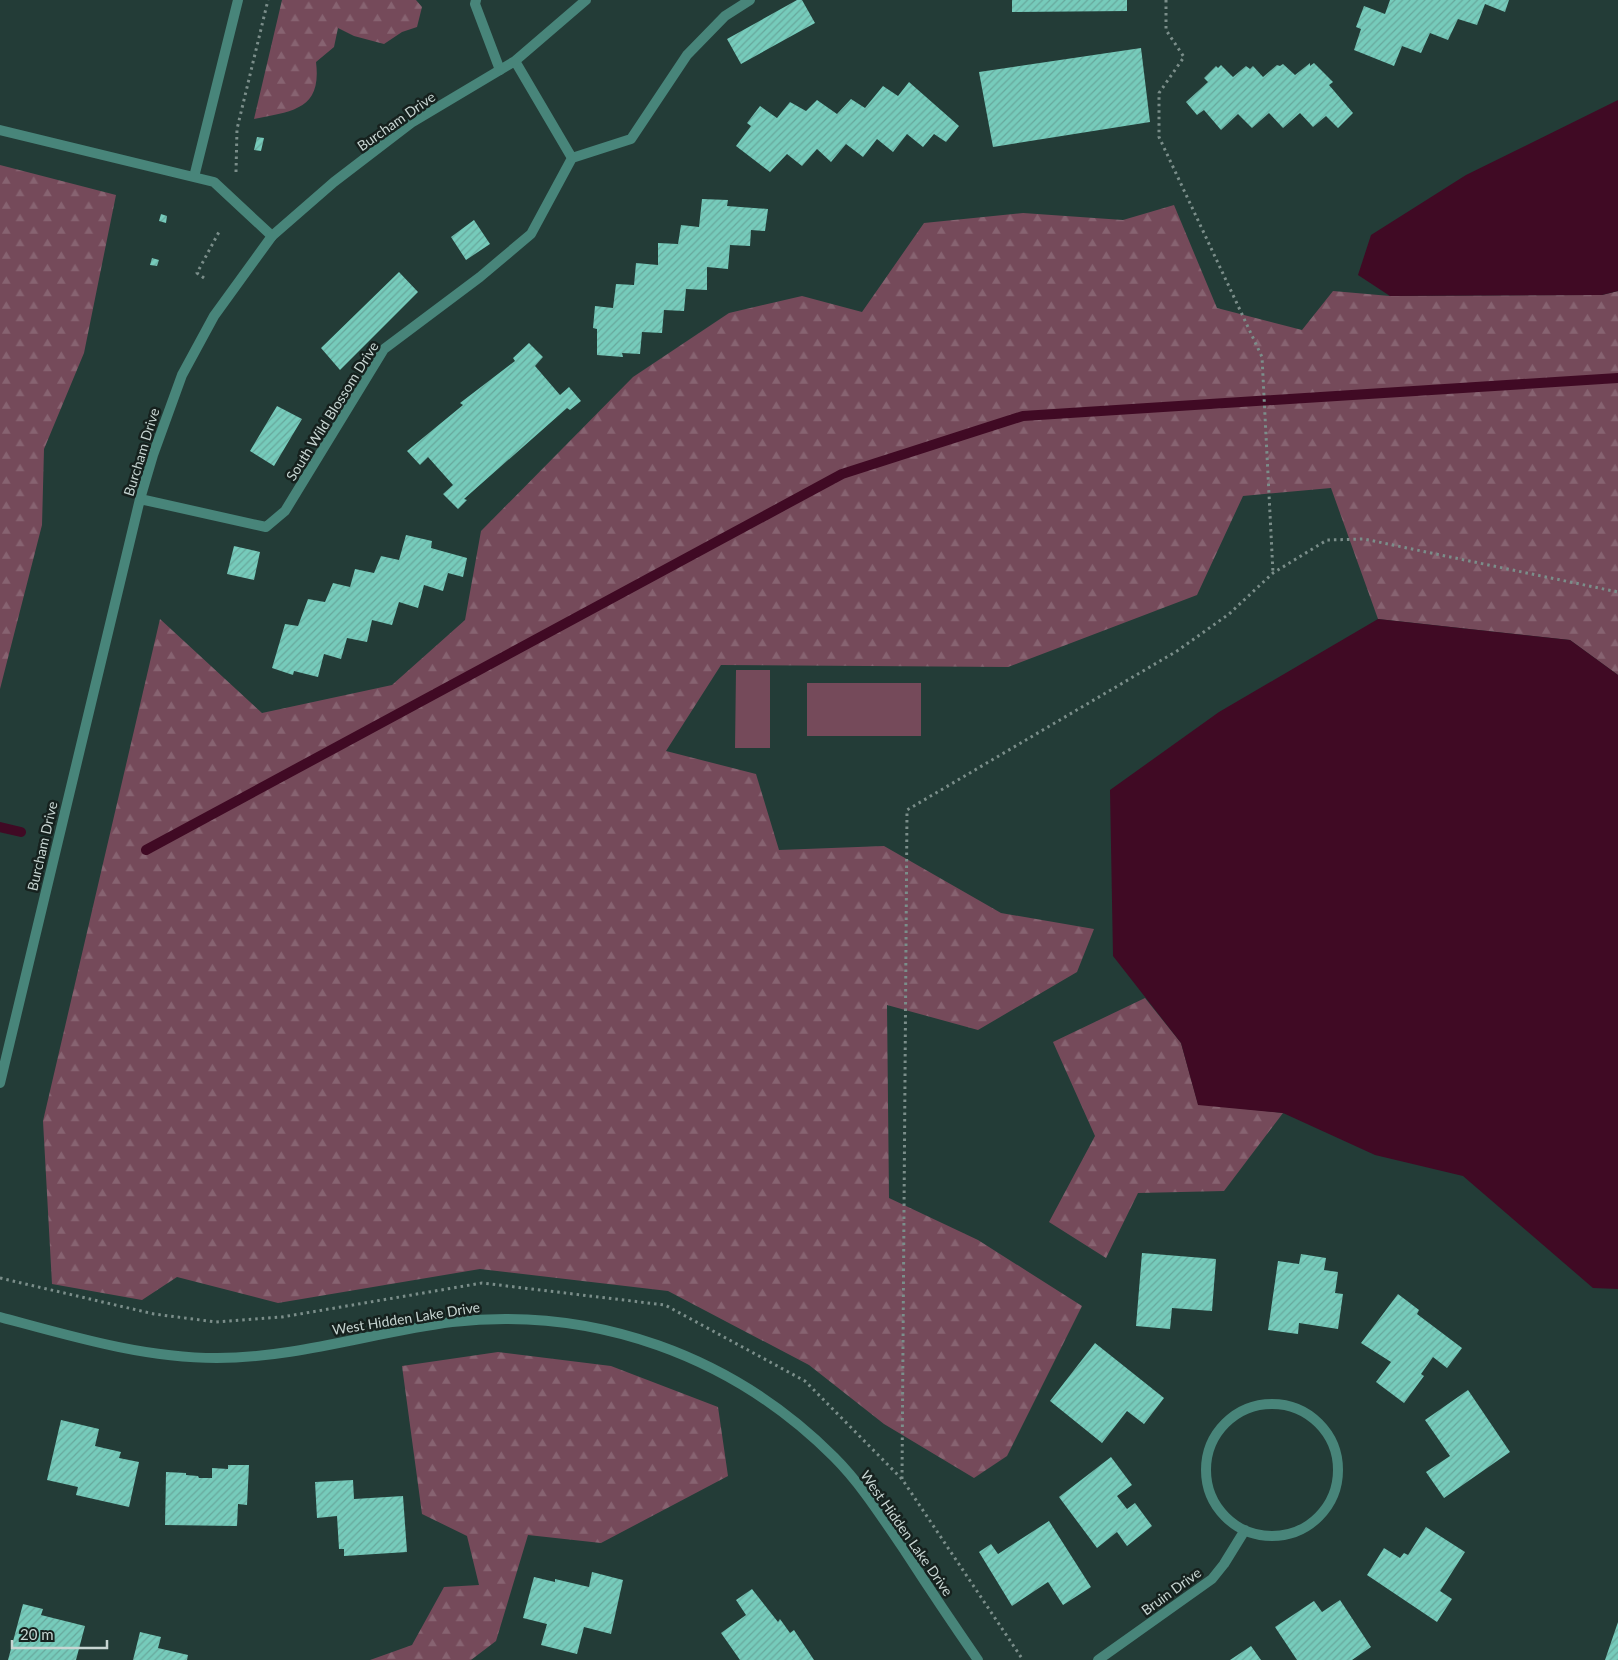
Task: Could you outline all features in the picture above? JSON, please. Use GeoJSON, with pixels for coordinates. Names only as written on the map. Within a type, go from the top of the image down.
{"type":"FeatureCollection","features":[{"type":"Feature","properties":{"kind":"street"},"geometry":{"type":"LineString","coordinates":[[194,177],[238,0]]}},
{"type":"Feature","properties":{"kind":"street"},"geometry":{"type":"LineString","coordinates":[[476,0],[475,4],[500,70]]}},
{"type":"Feature","properties":{"kind":"street","name":"Burcham Drive"},"geometry":{"type":"LineString","coordinates":[[0,1083],[140,499],[158,438],[182,375],[214,316],[272,236],[334,182],[412,123],[515,61],[586,0]]}},
{"type":"Feature","properties":{"kind":"street"},"geometry":{"type":"LineString","coordinates":[[515,61],[572,158],[631,139],[687,55],[725,16],[750,0]]}},
{"type":"Feature","properties":{"kind":"street"},"geometry":{"type":"LineString","coordinates":[[0,130],[214,182],[272,236]]}},
{"type":"Feature","properties":{"kind":"street","name":"South Wild Blossom Drive"},"geometry":{"type":"LineString","coordinates":[[140,499],[266,527],[285,512],[384,349],[480,277],[531,234],[572,158]]}},
{"type":"Feature","properties":{"kind":"street","name":"West Hidden Lake Drive"},"geometry":{"type":"LineString","coordinates":[[0,1317],[139,1352],[190,1357],[250,1357],[451,1323],[493,1319],[535,1319],[578,1324],[619,1332],[660,1344],[699,1360],[736,1380],[792,1419],[836,1459],[864,1491],[978,1660]]}},
{"type":"Feature","properties":{"kind":"street"},"geometry":{"type":"LineString","coordinates":[[1276,1404],[1293,1407],[1308,1415],[1322,1426],[1331,1440],[1337,1456],[1338,1474],[1335,1491],[1327,1506],[1316,1520],[1302,1529],[1285,1535],[1268,1536],[1245,1530],[1236,1526],[1223,1514],[1213,1500],[1207,1484],[1206,1466],[1209,1449],[1217,1434],[1228,1421],[1242,1411],[1259,1405],[1276,1404]]}},
{"type":"Feature","properties":{"kind":"street","name":"Bruin Drive"},"geometry":{"type":"LineString","coordinates":[[1098,1660],[1212,1579],[1228,1559],[1245,1530]]}},
{"type":"Feature","properties":{"kind":"path"},"geometry":{"type":"LineString","coordinates":[[236,172],[237,129],[268,0]]}},
{"type":"Feature","properties":{"kind":"path"},"geometry":{"type":"LineString","coordinates":[[1166,0],[1166,30],[1184,57],[1159,94],[1159,137],[1262,357],[1267,423],[1273,573]]}},
{"type":"Feature","properties":{"kind":"path"},"geometry":{"type":"LineString","coordinates":[[204,278],[197,273],[220,230]]}},
{"type":"Feature","properties":{"kind":"path"},"geometry":{"type":"LineString","coordinates":[[902,1479],[907,810],[1177,651],[1229,614],[1273,573],[1327,540],[1364,540],[1618,592]]}},
{"type":"Feature","properties":{"kind":"path"},"geometry":{"type":"LineString","coordinates":[[0,1278],[154,1314],[216,1322],[282,1317],[482,1283],[665,1306],[805,1381],[902,1479],[1023,1660]]}},
{"type":"Feature","properties":{"kind":"green space"},"geometry":{"type":"Polygon","coordinates":[[[282,0],[416,0],[422,7],[417,27],[402,32],[384,44],[354,36],[338,28],[334,47],[316,62],[317,78],[309,99],[302,106],[292,110],[254,119],[282,0]]]}},
{"type":"Feature","properties":{"kind":"green space"},"geometry":{"type":"Polygon","coordinates":[[[0,165],[116,195],[84,353],[44,449],[42,525],[0,689],[0,165]]]}},
{"type":"Feature","properties":{"kind":"green space"},"geometry":{"type":"Polygon","coordinates":[[[1174,205],[1217,308],[1302,330],[1333,291],[1390,296],[1602,295],[1618,291],[1618,675],[1570,640],[1378,619],[1331,488],[1243,496],[1197,595],[1008,667],[721,665],[666,751],[756,774],[779,850],[884,846],[1001,913],[1094,929],[1077,972],[978,1030],[887,1005],[889,1198],[978,1240],[1082,1306],[1007,1456],[974,1478],[884,1424],[809,1365],[668,1291],[480,1269],[278,1303],[177,1277],[142,1300],[52,1284],[43,1121],[160,619],[262,713],[392,685],[465,620],[481,531],[633,377],[729,313],[802,296],[862,312],[924,223],[1023,213],[1123,220],[1174,205]]]}},
{"type":"Feature","properties":{"kind":"green space"},"geometry":{"type":"Polygon","coordinates":[[[736,670],[770,670],[770,748],[735,748],[736,670]]]}},
{"type":"Feature","properties":{"kind":"green space"},"geometry":{"type":"Polygon","coordinates":[[[807,683],[921,683],[921,736],[807,736],[807,683]]]}},
{"type":"Feature","properties":{"kind":"green space"},"geometry":{"type":"Polygon","coordinates":[[[1145,998],[1181,1043],[1198,1104],[1283,1113],[1224,1191],[1138,1193],[1106,1258],[1049,1222],[1095,1136],[1053,1042],[1145,998]]]}},
{"type":"Feature","properties":{"kind":"green space"},"geometry":{"type":"Polygon","coordinates":[[[498,1352],[611,1366],[718,1407],[728,1476],[601,1543],[528,1535],[496,1641],[471,1660],[370,1660],[412,1645],[444,1587],[479,1585],[467,1536],[422,1514],[402,1366],[498,1352]]]}},
{"type":"Feature","properties":{"kind":"shaded area"},"geometry":{"type":"Polygon","coordinates":[[[1618,100],[1618,291],[1602,295],[1390,296],[1358,275],[1371,235],[1466,175],[1618,100]]]}},
{"type":"Feature","properties":{"kind":"shaded area"},"geometry":{"type":"Polygon","coordinates":[[[1378,619],[1570,640],[1618,675],[1618,1289],[1593,1288],[1463,1176],[1375,1155],[1283,1113],[1198,1105],[1181,1043],[1113,956],[1110,790],[1219,712],[1378,619]]]}},
{"type":"Feature","properties":{"kind":"building"},"geometry":{"type":"Polygon","coordinates":[[[797,0],[802,0],[815,23],[741,64],[727,39],[797,0]]]}},
{"type":"Feature","properties":{"kind":"building"},"geometry":{"type":"Polygon","coordinates":[[[1012,0],[1127,0],[1127,11],[1012,12],[1012,0]]]}},
{"type":"Feature","properties":{"kind":"building"},"geometry":{"type":"Polygon","coordinates":[[[1390,0],[1509,0],[1505,12],[1485,4],[1477,25],[1458,19],[1448,40],[1430,33],[1421,53],[1402,46],[1394,66],[1354,50],[1361,29],[1356,27],[1364,6],[1385,14],[1390,0]]]}},
{"type":"Feature","properties":{"kind":"building"},"geometry":{"type":"Polygon","coordinates":[[[1141,48],[1150,122],[993,147],[979,72],[1141,48]]]}},
{"type":"Feature","properties":{"kind":"building"},"geometry":{"type":"Polygon","coordinates":[[[1310,63],[1310,66],[1314,63],[1333,82],[1329,85],[1353,113],[1338,128],[1326,116],[1313,127],[1300,113],[1283,128],[1269,113],[1252,128],[1238,114],[1221,130],[1204,110],[1197,115],[1186,102],[1208,82],[1204,78],[1216,66],[1218,68],[1221,65],[1233,77],[1246,66],[1250,69],[1253,66],[1263,77],[1277,65],[1283,64],[1295,75],[1310,63]]]}},
{"type":"Feature","properties":{"kind":"building"},"geometry":{"type":"Polygon","coordinates":[[[909,82],[959,126],[946,142],[934,134],[923,147],[907,134],[893,152],[877,139],[863,157],[846,144],[831,162],[817,149],[802,166],[787,154],[770,172],[736,146],[751,126],[747,123],[760,106],[777,118],[790,102],[806,111],[817,100],[837,114],[851,99],[865,108],[883,86],[898,96],[909,82]]]}},
{"type":"Feature","properties":{"kind":"building"},"geometry":{"type":"Polygon","coordinates":[[[257,137],[264,138],[261,151],[254,150],[257,137]]]}},
{"type":"Feature","properties":{"kind":"building"},"geometry":{"type":"Polygon","coordinates":[[[702,199],[728,200],[727,206],[768,209],[765,231],[751,230],[750,246],[730,245],[728,269],[707,267],[707,290],[686,289],[684,311],[664,310],[662,333],[642,332],[640,354],[622,353],[623,357],[597,355],[597,329],[593,328],[595,306],[613,308],[616,284],[634,285],[636,263],[658,265],[658,243],[678,244],[681,225],[699,227],[702,199]]]}},
{"type":"Feature","properties":{"kind":"building"},"geometry":{"type":"Polygon","coordinates":[[[161,214],[167,216],[166,223],[159,221],[161,214]]]}},
{"type":"Feature","properties":{"kind":"building"},"geometry":{"type":"Polygon","coordinates":[[[474,220],[490,244],[466,260],[451,237],[474,220]]]}},
{"type":"Feature","properties":{"kind":"building"},"geometry":{"type":"Polygon","coordinates":[[[152,258],[159,260],[157,266],[150,265],[152,258]]]}},
{"type":"Feature","properties":{"kind":"building"},"geometry":{"type":"Polygon","coordinates":[[[399,272],[418,292],[340,370],[321,348],[399,272]]]}},
{"type":"Feature","properties":{"kind":"building"},"geometry":{"type":"Polygon","coordinates":[[[529,343],[543,357],[535,366],[560,395],[569,387],[581,401],[570,410],[567,408],[464,499],[467,500],[458,509],[443,494],[453,485],[428,457],[420,465],[407,451],[463,405],[460,403],[515,361],[513,358],[529,343]]]}},
{"type":"Feature","properties":{"kind":"building"},"geometry":{"type":"Polygon","coordinates":[[[277,406],[302,419],[274,466],[250,451],[277,406]]]}},
{"type":"Feature","properties":{"kind":"building"},"geometry":{"type":"Polygon","coordinates":[[[406,535],[432,541],[431,548],[467,558],[463,577],[448,573],[443,591],[424,585],[418,608],[399,602],[392,625],[372,620],[367,642],[347,638],[341,659],[324,654],[318,677],[294,671],[293,675],[272,668],[285,624],[298,626],[308,599],[325,602],[333,583],[350,587],[355,569],[374,573],[381,556],[399,560],[406,535]]]}},
{"type":"Feature","properties":{"kind":"building"},"geometry":{"type":"Polygon","coordinates":[[[234,546],[260,552],[254,580],[227,574],[234,546]]]}},
{"type":"Feature","properties":{"kind":"building"},"geometry":{"type":"Polygon","coordinates":[[[1142,1253],[1216,1259],[1212,1311],[1172,1308],[1170,1329],[1136,1326],[1142,1253]]]}},
{"type":"Feature","properties":{"kind":"building"},"geometry":{"type":"Polygon","coordinates":[[[1301,1254],[1326,1258],[1324,1270],[1338,1272],[1335,1293],[1343,1294],[1338,1329],[1299,1323],[1298,1334],[1268,1330],[1278,1261],[1299,1264],[1301,1254]]]}},
{"type":"Feature","properties":{"kind":"building"},"geometry":{"type":"Polygon","coordinates":[[[1398,1294],[1419,1310],[1417,1314],[1462,1348],[1447,1368],[1433,1357],[1421,1374],[1424,1376],[1404,1403],[1376,1382],[1391,1362],[1361,1343],[1398,1294]]]}},
{"type":"Feature","properties":{"kind":"building"},"geometry":{"type":"Polygon","coordinates":[[[1095,1343],[1164,1398],[1144,1424],[1127,1411],[1102,1443],[1050,1401],[1095,1343]]]}},
{"type":"Feature","properties":{"kind":"building"},"geometry":{"type":"Polygon","coordinates":[[[1468,1390],[1510,1452],[1444,1498],[1426,1472],[1450,1456],[1425,1420],[1468,1390]]]}},
{"type":"Feature","properties":{"kind":"building"},"geometry":{"type":"Polygon","coordinates":[[[61,1420],[99,1429],[95,1446],[121,1452],[119,1458],[139,1462],[129,1507],[76,1495],[78,1487],[47,1480],[61,1420]]]}},
{"type":"Feature","properties":{"kind":"building"},"geometry":{"type":"Polygon","coordinates":[[[1111,1457],[1132,1485],[1117,1496],[1127,1509],[1135,1503],[1152,1526],[1127,1546],[1117,1532],[1097,1548],[1059,1497],[1111,1457]]]}},
{"type":"Feature","properties":{"kind":"building"},"geometry":{"type":"Polygon","coordinates":[[[228,1465],[249,1465],[247,1505],[238,1504],[237,1526],[165,1525],[166,1472],[186,1473],[186,1475],[198,1476],[199,1478],[212,1478],[212,1468],[228,1469],[228,1465]]]}},
{"type":"Feature","properties":{"kind":"building"},"geometry":{"type":"Polygon","coordinates":[[[353,1480],[354,1499],[403,1496],[407,1552],[344,1556],[344,1549],[339,1549],[337,1516],[317,1518],[315,1482],[353,1480]]]}},
{"type":"Feature","properties":{"kind":"building"},"geometry":{"type":"Polygon","coordinates":[[[1049,1521],[1091,1587],[1063,1605],[1048,1582],[1012,1606],[979,1552],[991,1544],[998,1554],[1049,1521]]]}},
{"type":"Feature","properties":{"kind":"building"},"geometry":{"type":"Polygon","coordinates":[[[1426,1527],[1465,1552],[1440,1591],[1452,1599],[1437,1622],[1367,1575],[1384,1548],[1400,1558],[1404,1553],[1408,1555],[1426,1527]]]}},
{"type":"Feature","properties":{"kind":"building"},"geometry":{"type":"Polygon","coordinates":[[[592,1572],[623,1580],[611,1634],[584,1627],[577,1654],[541,1645],[547,1624],[523,1618],[534,1577],[555,1582],[555,1579],[589,1587],[592,1572]]]}},
{"type":"Feature","properties":{"kind":"building"},"geometry":{"type":"Polygon","coordinates":[[[752,1589],[778,1622],[780,1619],[790,1633],[794,1630],[814,1660],[740,1660],[721,1633],[746,1615],[736,1600],[752,1589]]]}},
{"type":"Feature","properties":{"kind":"building"},"geometry":{"type":"Polygon","coordinates":[[[1340,1600],[1371,1647],[1352,1660],[1297,1660],[1275,1627],[1314,1601],[1322,1612],[1340,1600]]]}},
{"type":"Feature","properties":{"kind":"building"},"geometry":{"type":"Polygon","coordinates":[[[23,1604],[43,1609],[41,1615],[85,1626],[76,1660],[8,1660],[23,1604]]]}},
{"type":"Feature","properties":{"kind":"building"},"geometry":{"type":"Polygon","coordinates":[[[1618,1622],[1618,1660],[1605,1660],[1618,1622]]]}},
{"type":"Feature","properties":{"kind":"building"},"geometry":{"type":"Polygon","coordinates":[[[140,1632],[161,1637],[158,1648],[188,1655],[187,1660],[133,1660],[140,1632]]]}},
{"type":"Feature","properties":{"kind":"building"},"geometry":{"type":"Polygon","coordinates":[[[1251,1646],[1261,1660],[1230,1660],[1251,1646]]]}},
{"type":"Feature","properties":{"kind":"waterway"},"geometry":{"type":"LineString","coordinates":[[146,850],[842,474],[1023,416],[1618,378]]}},
{"type":"Feature","properties":{"kind":"waterway"},"geometry":{"type":"LineString","coordinates":[[0,827],[21,832]]}}]}
